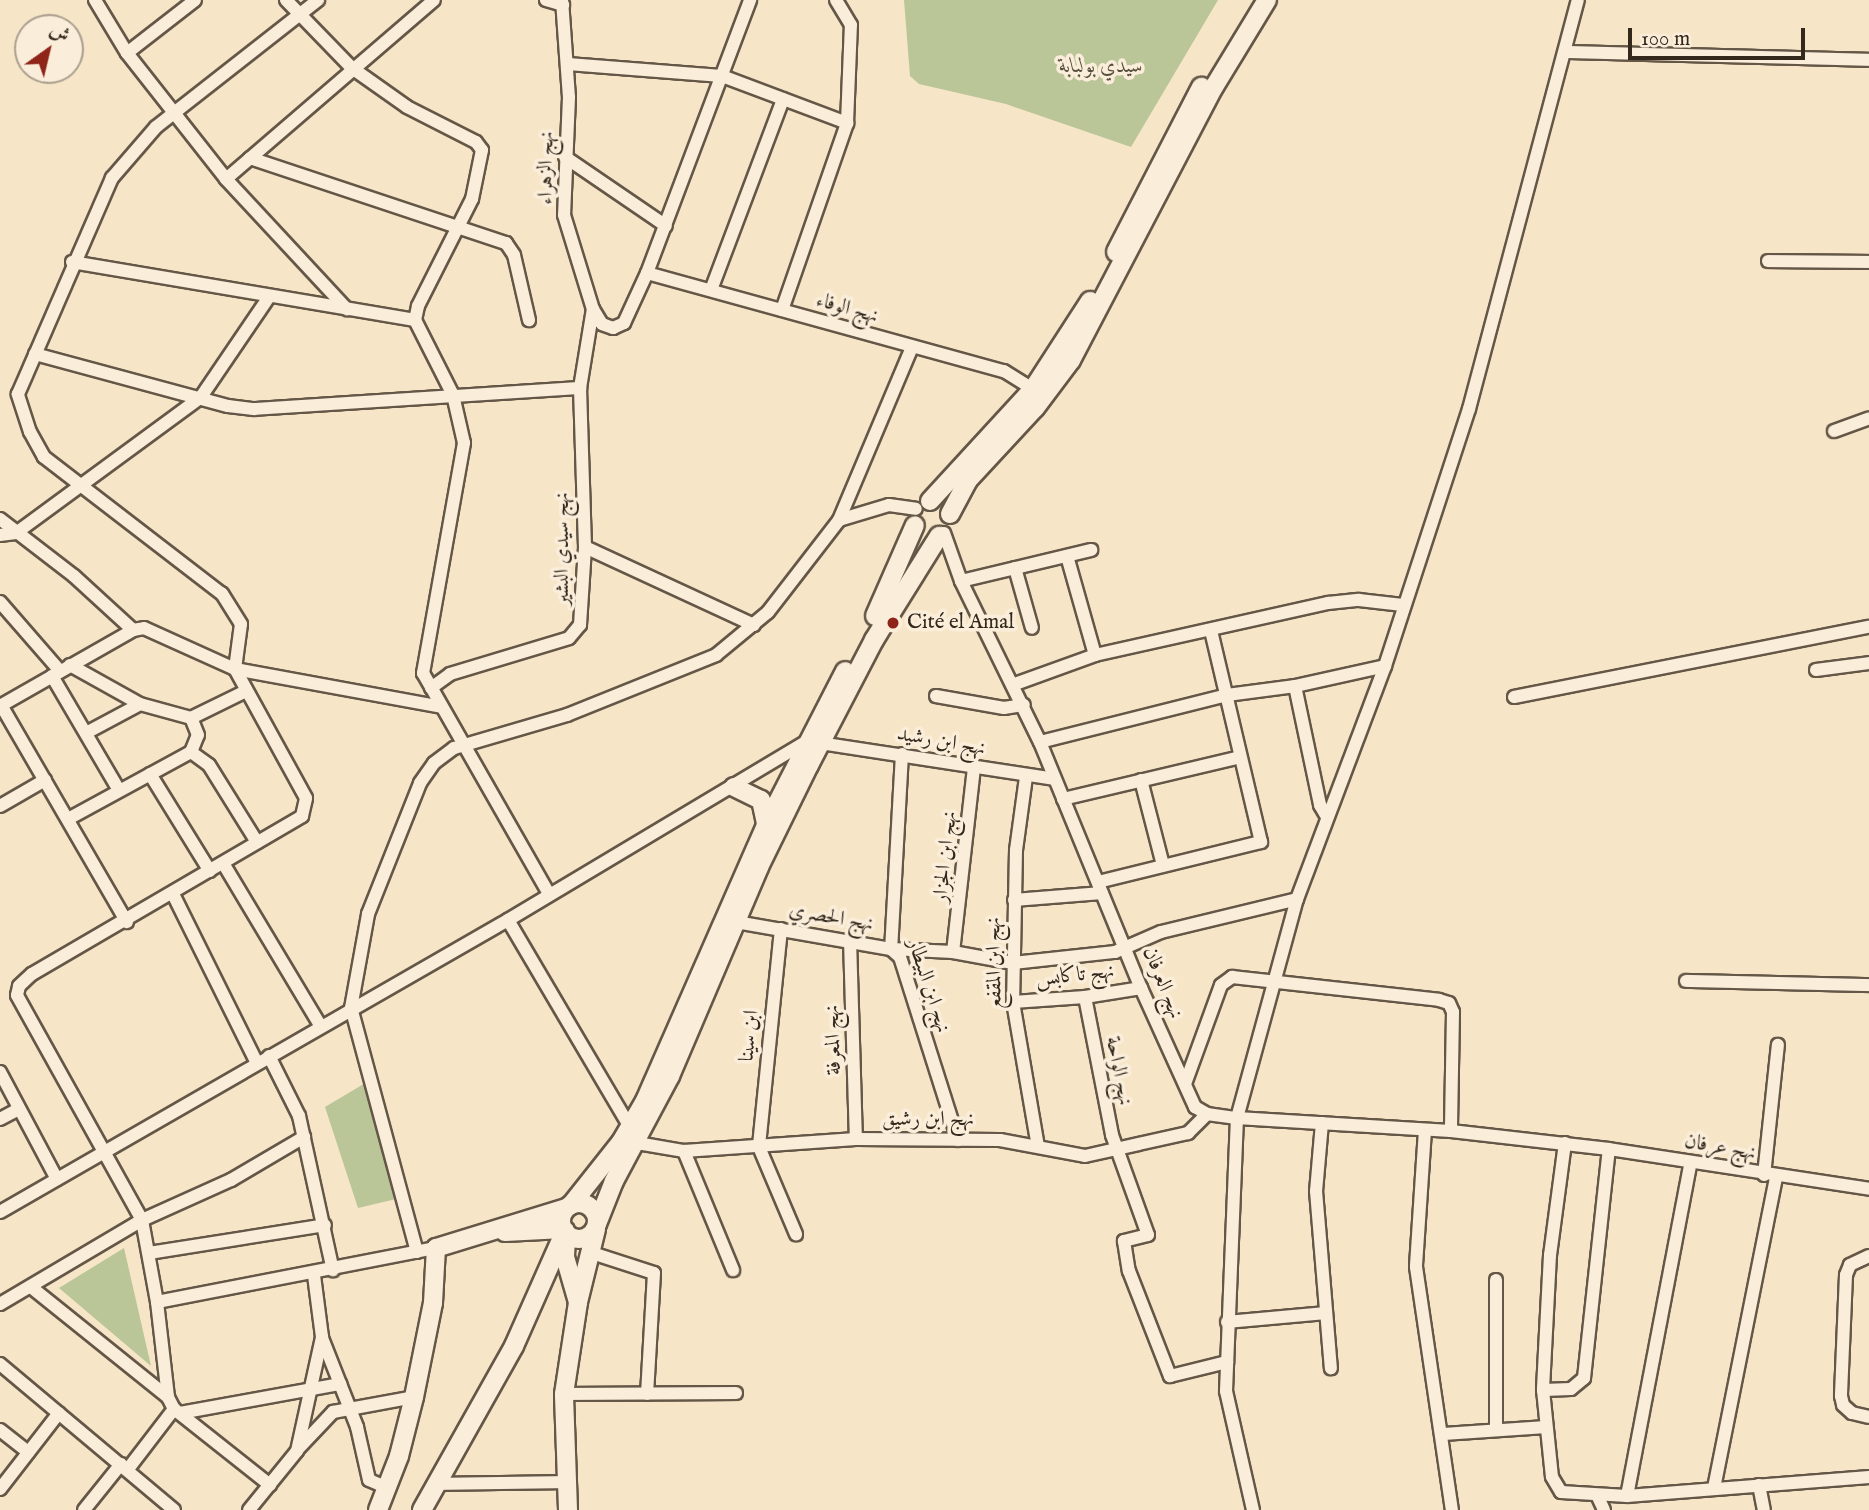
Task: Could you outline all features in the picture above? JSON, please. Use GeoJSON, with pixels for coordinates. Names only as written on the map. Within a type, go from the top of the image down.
{"type":"FeatureCollection","features":[{"type":"Feature","properties":{"kind":"main road"},"geometry":{"type":"LineString","coordinates":[[578,1302],[565,1257],[569,1206],[634,1135],[736,922],[814,741],[895,577],[920,512],[1032,389],[1079,321],[1174,136],[1253,0]]}},
{"type":"Feature","properties":{"kind":"main road"},"geometry":{"type":"LineString","coordinates":[[568,1510],[564,1394],[578,1302],[597,1227],[614,1181],[766,825],[874,640],[941,535],[968,480],[1035,408],[1071,360],[1214,87],[1267,0]]}},
{"type":"Feature","properties":{"kind":"main road"},"geometry":{"type":"LineString","coordinates":[[920,512],[940,502],[950,514]]}},
{"type":"Feature","properties":{"kind":"main road"},"geometry":{"type":"LineString","coordinates":[[920,512],[922,534],[941,535]]}},
{"type":"Feature","properties":{"kind":"main road"},"geometry":{"type":"LineString","coordinates":[[734,787],[764,803],[766,825]]}},
{"type":"Feature","properties":{"kind":"main road"},"geometry":{"type":"LineString","coordinates":[[378,1510],[388,1488],[414,1397],[433,1303],[436,1248],[498,1231],[569,1206],[588,1205],[596,1213],[597,1227]]}},
{"type":"Feature","properties":{"kind":"main road"},"geometry":{"type":"LineString","coordinates":[[498,1231],[565,1232],[582,1239],[597,1227]]}},
{"type":"Feature","properties":{"kind":"main road"},"geometry":{"type":"LineString","coordinates":[[422,1510],[514,1346],[565,1232]]}},
{"type":"Feature","properties":{"kind":"street"},"geometry":{"type":"LineString","coordinates":[[95,0],[127,53],[226,179],[347,309]]}},
{"type":"Feature","properties":{"kind":"street"},"geometry":{"type":"LineString","coordinates":[[127,53],[195,0]]}},
{"type":"Feature","properties":{"kind":"street"},"geometry":{"type":"LineString","coordinates":[[286,0],[352,68],[407,107],[480,146],[479,173],[459,226],[415,320]]}},
{"type":"Feature","properties":{"kind":"street"},"geometry":{"type":"LineString","coordinates":[[167,1397],[158,1302],[142,1220],[105,1149],[17,995],[24,979],[127,922],[302,816],[308,806],[236,669],[242,624],[222,594],[78,487],[44,457],[30,432],[18,394],[72,262],[112,178],[136,146],[318,0]]}},
{"type":"Feature","properties":{"kind":"street"},"geometry":{"type":"LineString","coordinates":[[226,179],[434,0]]}},
{"type":"Feature","properties":{"kind":"street"},"geometry":{"type":"LineString","coordinates":[[546,0],[562,2]]}},
{"type":"Feature","properties":{"kind":"street"},"geometry":{"type":"LineString","coordinates":[[647,274],[750,0]]}},
{"type":"Feature","properties":{"kind":"street"},"geometry":{"type":"LineString","coordinates":[[782,310],[847,123],[851,25],[836,0]]}},
{"type":"Feature","properties":{"kind":"street"},"geometry":{"type":"LineString","coordinates":[[1253,1510],[1230,1419],[1227,1362],[1237,1118],[1272,979],[1297,899],[1385,666],[1469,409],[1578,0]]}},
{"type":"Feature","properties":{"kind":"street","name":"نهج الزهراء"},"geometry":{"type":"LineString","coordinates":[[562,2],[568,64],[564,215],[593,309],[608,327],[624,323],[647,274]]}},
{"type":"Feature","properties":{"kind":"street"},"geometry":{"type":"LineString","coordinates":[[1565,51],[1869,60]]}},
{"type":"Feature","properties":{"kind":"street"},"geometry":{"type":"LineString","coordinates":[[568,64],[722,76],[847,123]]}},
{"type":"Feature","properties":{"kind":"street"},"geometry":{"type":"LineString","coordinates":[[711,290],[783,99]]}},
{"type":"Feature","properties":{"kind":"street"},"geometry":{"type":"LineString","coordinates":[[565,156],[666,226]]}},
{"type":"Feature","properties":{"kind":"street"},"geometry":{"type":"LineString","coordinates":[[250,158],[459,226],[509,246],[529,320]]}},
{"type":"Feature","properties":{"kind":"street"},"geometry":{"type":"LineString","coordinates":[[1768,261],[1869,262]]}},
{"type":"Feature","properties":{"kind":"street"},"geometry":{"type":"LineString","coordinates":[[72,262],[269,298],[415,320]]}},
{"type":"Feature","properties":{"kind":"street","name":"نهج الوفاء"},"geometry":{"type":"LineString","coordinates":[[647,274],[1004,371],[1032,389]]}},
{"type":"Feature","properties":{"kind":"street"},"geometry":{"type":"LineString","coordinates":[[0,534],[16,533],[201,397],[269,298]]}},
{"type":"Feature","properties":{"kind":"street","name":"نهج سيدي البشير"},"geometry":{"type":"LineString","coordinates":[[431,688],[450,674],[575,632],[582,619],[585,547],[580,388],[593,309]]}},
{"type":"Feature","properties":{"kind":"street"},"geometry":{"type":"LineString","coordinates":[[415,320],[453,395],[464,443],[423,673],[549,894]]}},
{"type":"Feature","properties":{"kind":"street"},"geometry":{"type":"LineString","coordinates":[[417,1252],[351,1008],[368,914],[409,803],[434,763],[464,746],[567,715],[716,655],[754,625],[839,520],[912,347]]}},
{"type":"Feature","properties":{"kind":"street"},"geometry":{"type":"LineString","coordinates":[[35,354],[254,409],[580,388]]}},
{"type":"Feature","properties":{"kind":"street"},"geometry":{"type":"LineString","coordinates":[[1834,431],[1869,418]]}},
{"type":"Feature","properties":{"kind":"street"},"geometry":{"type":"LineString","coordinates":[[839,520],[889,505],[920,512]]}},
{"type":"Feature","properties":{"kind":"street"},"geometry":{"type":"LineString","coordinates":[[0,519],[74,576],[133,630]]}},
{"type":"Feature","properties":{"kind":"street","name":"نهج العرفان"},"geometry":{"type":"LineString","coordinates":[[941,535],[961,581],[1024,705],[1141,988],[1195,1107],[1207,1114]]}},
{"type":"Feature","properties":{"kind":"street"},"geometry":{"type":"LineString","coordinates":[[585,547],[754,625]]}},
{"type":"Feature","properties":{"kind":"street"},"geometry":{"type":"LineString","coordinates":[[961,581],[1091,550]]}},
{"type":"Feature","properties":{"kind":"street"},"geometry":{"type":"LineString","coordinates":[[1067,556],[1095,655]]}},
{"type":"Feature","properties":{"kind":"street"},"geometry":{"type":"LineString","coordinates":[[1015,568],[1032,628]]}},
{"type":"Feature","properties":{"kind":"street"},"geometry":{"type":"LineString","coordinates":[[1014,684],[1095,655],[1328,603],[1359,600],[1403,606]]}},
{"type":"Feature","properties":{"kind":"street"},"geometry":{"type":"LineString","coordinates":[[0,601],[61,671],[86,733],[119,790]]}},
{"type":"Feature","properties":{"kind":"street"},"geometry":{"type":"LineString","coordinates":[[1514,697],[1869,627]]}},
{"type":"Feature","properties":{"kind":"street"},"geometry":{"type":"LineString","coordinates":[[127,922],[0,706],[133,630],[155,631],[236,669],[442,707]]}},
{"type":"Feature","properties":{"kind":"street"},"geometry":{"type":"LineString","coordinates":[[1014,900],[1100,887],[1163,865],[1261,842],[1211,630]]}},
{"type":"Feature","properties":{"kind":"street"},"geometry":{"type":"LineString","coordinates":[[1816,670],[1869,663]]}},
{"type":"Feature","properties":{"kind":"street"},"geometry":{"type":"LineString","coordinates":[[1040,742],[1227,695],[1295,686],[1385,666]]}},
{"type":"Feature","properties":{"kind":"street"},"geometry":{"type":"LineString","coordinates":[[61,671],[140,704],[191,718],[246,691]]}},
{"type":"Feature","properties":{"kind":"street"},"geometry":{"type":"LineString","coordinates":[[1295,686],[1320,805],[1327,817]]}},
{"type":"Feature","properties":{"kind":"street"},"geometry":{"type":"LineString","coordinates":[[936,696],[1004,708],[1024,705]]}},
{"type":"Feature","properties":{"kind":"street"},"geometry":{"type":"LineString","coordinates":[[86,733],[140,704]]}},
{"type":"Feature","properties":{"kind":"street"},"geometry":{"type":"LineString","coordinates":[[68,819],[191,752],[198,736],[191,718]]}},
{"type":"Feature","properties":{"kind":"street"},"geometry":{"type":"LineString","coordinates":[[0,1212],[814,741]]}},
{"type":"Feature","properties":{"kind":"street","name":"نهج ابن رشيد"},"geometry":{"type":"LineString","coordinates":[[814,741],[1026,777],[1054,779]]}},
{"type":"Feature","properties":{"kind":"street"},"geometry":{"type":"LineString","coordinates":[[191,752],[209,765],[257,842]]}},
{"type":"Feature","properties":{"kind":"street","name":"نهج ابن البيطار"},"geometry":{"type":"LineString","coordinates":[[902,754],[891,949],[900,957],[958,1140]]}},
{"type":"Feature","properties":{"kind":"street"},"geometry":{"type":"LineString","coordinates":[[1063,799],[1240,757]]}},
{"type":"Feature","properties":{"kind":"street","name":"نهج ابن الجزار"},"geometry":{"type":"LineString","coordinates":[[953,951],[974,767]]}},
{"type":"Feature","properties":{"kind":"street"},"geometry":{"type":"LineString","coordinates":[[150,774],[210,871]]}},
{"type":"Feature","properties":{"kind":"street","name":"نهج ابن المقفع"},"geometry":{"type":"LineString","coordinates":[[1026,777],[1014,900],[1013,1002],[1038,1146]]}},
{"type":"Feature","properties":{"kind":"street"},"geometry":{"type":"LineString","coordinates":[[0,806],[45,780]]}},
{"type":"Feature","properties":{"kind":"street"},"geometry":{"type":"LineString","coordinates":[[1141,780],[1163,865]]}},
{"type":"Feature","properties":{"kind":"street"},"geometry":{"type":"LineString","coordinates":[[223,863],[320,1025]]}},
{"type":"Feature","properties":{"kind":"street"},"geometry":{"type":"LineString","coordinates":[[173,894],[263,1060],[299,1116],[333,1270]]}},
{"type":"Feature","properties":{"kind":"street","name":"نهج الحصري"},"geometry":{"type":"LineString","coordinates":[[736,922],[891,949],[953,951],[1013,963],[1126,947],[1161,932],[1297,899]]}},
{"type":"Feature","properties":{"kind":"street"},"geometry":{"type":"LineString","coordinates":[[508,920],[634,1135]]}},
{"type":"Feature","properties":{"kind":"street","name":"ابن سينا"},"geometry":{"type":"LineString","coordinates":[[760,1147],[781,929]]}},
{"type":"Feature","properties":{"kind":"street","name":"نهج المعرفة"},"geometry":{"type":"LineString","coordinates":[[850,940],[856,1139]]}},
{"type":"Feature","properties":{"kind":"street"},"geometry":{"type":"LineString","coordinates":[[1185,1084],[1221,985],[1232,977],[1272,979],[1450,1003],[1451,1131]]}},
{"type":"Feature","properties":{"kind":"street"},"geometry":{"type":"LineString","coordinates":[[1686,981],[1869,985]]}},
{"type":"Feature","properties":{"kind":"street","name":"نهج تاكابس"},"geometry":{"type":"LineString","coordinates":[[1013,1002],[1086,998],[1141,988]]}},
{"type":"Feature","properties":{"kind":"street","name":"نهج الواحة"},"geometry":{"type":"LineString","coordinates":[[1086,998],[1097,1073],[1119,1151],[1148,1235],[1124,1241],[1129,1271],[1170,1376],[1227,1362]]}},
{"type":"Feature","properties":{"kind":"street"},"geometry":{"type":"LineString","coordinates":[[1714,1488],[1770,1176],[1777,1045]]}},
{"type":"Feature","properties":{"kind":"street"},"geometry":{"type":"LineString","coordinates":[[0,1072],[57,1179]]}},
{"type":"Feature","properties":{"kind":"street"},"geometry":{"type":"LineString","coordinates":[[0,1119],[19,1109]]}},
{"type":"Feature","properties":{"kind":"street"},"geometry":{"type":"LineString","coordinates":[[1207,1114],[1451,1131],[1565,1143],[1550,1255],[1543,1390],[1544,1427],[1556,1486],[1569,1495],[1626,1496],[1869,1477]]}},
{"type":"Feature","properties":{"kind":"street","name":"نهج ابن رشيق"},"geometry":{"type":"LineString","coordinates":[[634,1135],[684,1151],[856,1139],[1000,1140],[1085,1156],[1119,1151],[1188,1133],[1207,1114]]}},
{"type":"Feature","properties":{"kind":"street"},"geometry":{"type":"LineString","coordinates":[[1322,1123],[1316,1191],[1331,1368]]}},
{"type":"Feature","properties":{"kind":"street"},"geometry":{"type":"LineString","coordinates":[[1425,1130],[1416,1267],[1452,1510]]}},
{"type":"Feature","properties":{"kind":"street"},"geometry":{"type":"LineString","coordinates":[[0,1304],[142,1220],[231,1180],[304,1137]]}},
{"type":"Feature","properties":{"kind":"street","name":"نهج عرفان"},"geometry":{"type":"LineString","coordinates":[[1565,1143],[1869,1189]]}},
{"type":"Feature","properties":{"kind":"street"},"geometry":{"type":"LineString","coordinates":[[760,1147],[796,1234]]}},
{"type":"Feature","properties":{"kind":"street"},"geometry":{"type":"LineString","coordinates":[[1543,1390],[1571,1389],[1584,1378],[1609,1149]]}},
{"type":"Feature","properties":{"kind":"street"},"geometry":{"type":"LineString","coordinates":[[684,1151],[733,1270]]}},
{"type":"Feature","properties":{"kind":"street"},"geometry":{"type":"LineString","coordinates":[[1626,1496],[1691,1162]]}},
{"type":"Feature","properties":{"kind":"street"},"geometry":{"type":"LineString","coordinates":[[149,1253],[325,1225]]}},
{"type":"Feature","properties":{"kind":"street"},"geometry":{"type":"LineString","coordinates":[[158,1302],[314,1275],[436,1248]]}},
{"type":"Feature","properties":{"kind":"street"},"geometry":{"type":"LineString","coordinates":[[592,1253],[654,1273],[647,1394]]}},
{"type":"Feature","properties":{"kind":"street"},"geometry":{"type":"LineString","coordinates":[[1869,1256],[1850,1265],[1846,1275],[1841,1396],[1852,1413],[1869,1417]]}},
{"type":"Feature","properties":{"kind":"street"},"geometry":{"type":"LineString","coordinates":[[314,1275],[322,1337],[350,1408],[369,1480],[388,1488]]}},
{"type":"Feature","properties":{"kind":"street"},"geometry":{"type":"LineString","coordinates":[[1496,1280],[1496,1429]]}},
{"type":"Feature","properties":{"kind":"street"},"geometry":{"type":"LineString","coordinates":[[31,1287],[167,1397],[177,1411],[270,1485]]}},
{"type":"Feature","properties":{"kind":"street"},"geometry":{"type":"LineString","coordinates":[[1227,1322],[1326,1313]]}},
{"type":"Feature","properties":{"kind":"street"},"geometry":{"type":"LineString","coordinates":[[297,1451],[322,1337]]}},
{"type":"Feature","properties":{"kind":"street"},"geometry":{"type":"LineString","coordinates":[[0,1364],[174,1510]]}},
{"type":"Feature","properties":{"kind":"street"},"geometry":{"type":"LineString","coordinates":[[84,1510],[177,1411],[340,1384]]}},
{"type":"Feature","properties":{"kind":"street"},"geometry":{"type":"LineString","coordinates":[[564,1394],[736,1392]]}},
{"type":"Feature","properties":{"kind":"street"},"geometry":{"type":"LineString","coordinates":[[249,1510],[325,1417],[350,1408],[414,1397]]}},
{"type":"Feature","properties":{"kind":"street"},"geometry":{"type":"LineString","coordinates":[[0,1489],[59,1413]]}},
{"type":"Feature","properties":{"kind":"street"},"geometry":{"type":"LineString","coordinates":[[1442,1434],[1544,1427]]}},
{"type":"Feature","properties":{"kind":"street"},"geometry":{"type":"LineString","coordinates":[[0,1430],[28,1452]]}},
{"type":"Feature","properties":{"kind":"street"},"geometry":{"type":"LineString","coordinates":[[436,1484],[565,1482]]}},
{"type":"Feature","properties":{"kind":"street"},"geometry":{"type":"LineString","coordinates":[[1759,1485],[1763,1510]]}},
{"type":"Feature","properties":{"kind":"street"},"geometry":{"type":"LineString","coordinates":[[1598,1497],[1604,1510]]}},
{"type":"Feature","properties":{"kind":"green space","name":"سيدي بولبابة"},"geometry":{"type":"Polygon","coordinates":[[[904,0],[1218,0],[1131,147],[1006,104],[919,84],[910,76],[904,0]]]}},
{"type":"Feature","properties":{"kind":"green space"},"geometry":{"type":"Polygon","coordinates":[[[367,1082],[396,1199],[358,1208],[325,1107],[367,1082]]]}},
{"type":"Feature","properties":{"kind":"green space"},"geometry":{"type":"Polygon","coordinates":[[[124,1248],[151,1366],[59,1288],[124,1248]]]}},
{"type":"Feature","properties":{"kind":"place","name":"Cité el Amal"},"geometry":{"type":"Point","coordinates":[893,623]}}]}
